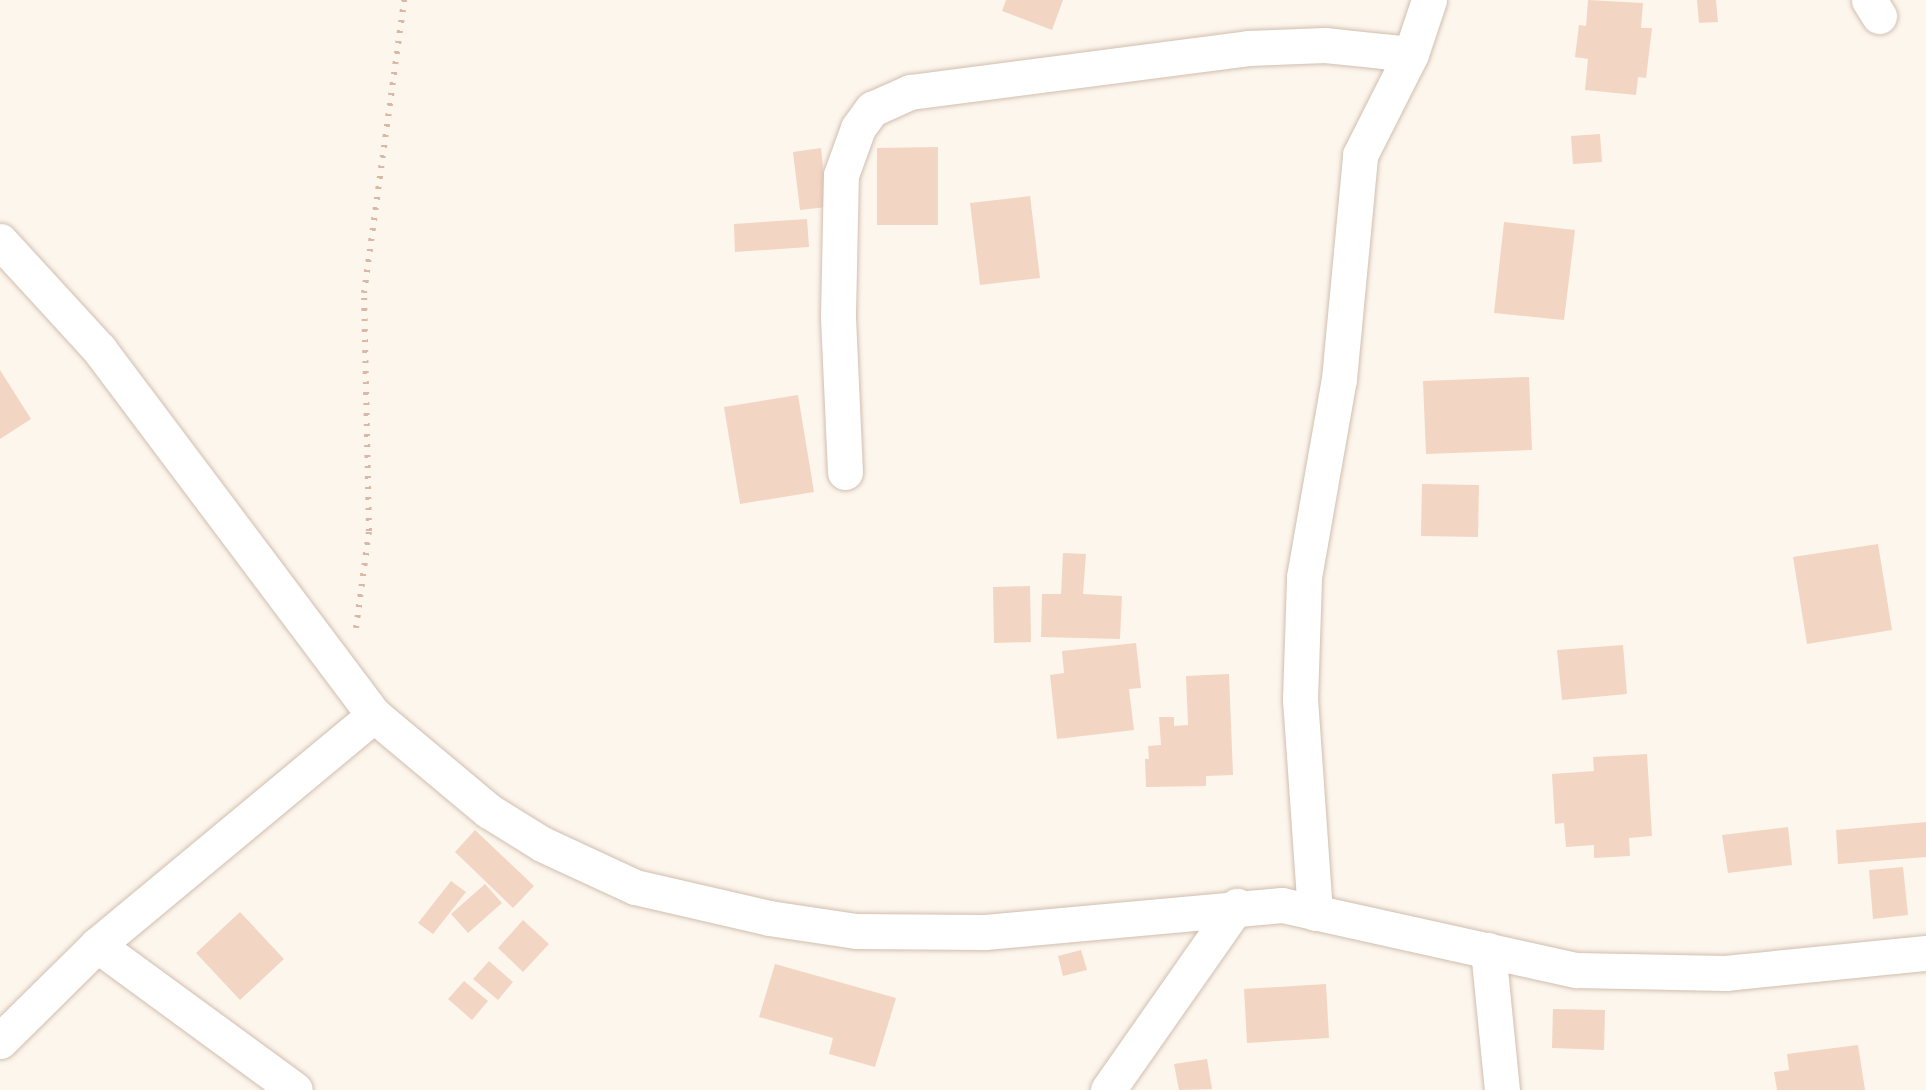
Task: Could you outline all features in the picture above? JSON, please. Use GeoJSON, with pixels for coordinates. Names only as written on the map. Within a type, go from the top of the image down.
{"type":"FeatureCollection","features":[{"type":"Feature","properties":{"kind":"street"},"geometry":{"type":"LineString","coordinates":[[1315,913],[1300,700],[1304,577],[1339,379],[1360,156],[1412,54],[1428,0]]}},
{"type":"Feature","properties":{"kind":"street"},"geometry":{"type":"LineString","coordinates":[[845,472],[838,315],[841,175],[858,128],[872,108],[910,92],[1248,48],[1325,45],[1412,54]]}},
{"type":"Feature","properties":{"kind":"street"},"geometry":{"type":"LineString","coordinates":[[0,241],[99,349],[185,457],[374,715],[489,811],[542,844],[635,886],[750,914],[856,931],[984,932],[1237,906],[1282,905],[1576,970],[1725,972],[1926,954]]}},
{"type":"Feature","properties":{"kind":"street"},"geometry":{"type":"LineString","coordinates":[[0,1041],[97,946],[374,715]]}},
{"type":"Feature","properties":{"kind":"street"},"geometry":{"type":"LineString","coordinates":[[1108,1090],[1237,906]]}},
{"type":"Feature","properties":{"kind":"street"},"geometry":{"type":"LineString","coordinates":[[97,946],[296,1090]]}},
{"type":"Feature","properties":{"kind":"street"},"geometry":{"type":"LineString","coordinates":[[1488,950],[1502,1090]]}},
{"type":"Feature","properties":{"kind":"path"},"geometry":{"type":"LineString","coordinates":[[348,684],[369,530],[364,294],[404,0]]}},
{"type":"Feature","properties":{"kind":"building"},"geometry":{"type":"Polygon","coordinates":[[[1006,0],[1063,0],[1052,30],[1002,11],[1006,0]]]}},
{"type":"Feature","properties":{"kind":"building"},"geometry":{"type":"Polygon","coordinates":[[[1588,0],[1643,3],[1641,28],[1652,28],[1646,78],[1638,77],[1636,95],[1585,90],[1588,59],[1575,57],[1579,25],[1586,26],[1588,0]]]}},
{"type":"Feature","properties":{"kind":"building"},"geometry":{"type":"Polygon","coordinates":[[[1697,0],[1716,0],[1718,22],[1699,23],[1697,0]]]}},
{"type":"Feature","properties":{"kind":"building"},"geometry":{"type":"Polygon","coordinates":[[[1600,134],[1602,162],[1573,164],[1571,136],[1600,134]]]}},
{"type":"Feature","properties":{"kind":"building"},"geometry":{"type":"Polygon","coordinates":[[[938,147],[938,225],[877,225],[877,148],[938,147]]]}},
{"type":"Feature","properties":{"kind":"building"},"geometry":{"type":"Polygon","coordinates":[[[821,148],[827,207],[800,210],[793,152],[821,148]]]}},
{"type":"Feature","properties":{"kind":"building"},"geometry":{"type":"Polygon","coordinates":[[[1030,196],[1040,278],[980,285],[970,203],[1030,196]]]}},
{"type":"Feature","properties":{"kind":"building"},"geometry":{"type":"Polygon","coordinates":[[[807,219],[809,247],[735,252],[734,224],[807,219]]]}},
{"type":"Feature","properties":{"kind":"building"},"geometry":{"type":"Polygon","coordinates":[[[1504,222],[1575,230],[1564,320],[1494,313],[1504,222]]]}},
{"type":"Feature","properties":{"kind":"building"},"geometry":{"type":"Polygon","coordinates":[[[0,370],[31,419],[0,439],[0,370]]]}},
{"type":"Feature","properties":{"kind":"building"},"geometry":{"type":"Polygon","coordinates":[[[1529,377],[1532,450],[1426,454],[1423,381],[1529,377]]]}},
{"type":"Feature","properties":{"kind":"building"},"geometry":{"type":"Polygon","coordinates":[[[798,395],[814,492],[740,504],[724,407],[798,395]]]}},
{"type":"Feature","properties":{"kind":"building"},"geometry":{"type":"Polygon","coordinates":[[[1422,484],[1479,485],[1478,537],[1421,536],[1422,484]]]}},
{"type":"Feature","properties":{"kind":"building"},"geometry":{"type":"Polygon","coordinates":[[[1878,544],[1892,630],[1807,644],[1793,557],[1878,544]]]}},
{"type":"Feature","properties":{"kind":"building"},"geometry":{"type":"Polygon","coordinates":[[[1063,553],[1086,554],[1083,594],[1122,596],[1120,639],[1041,637],[1042,594],[1061,594],[1063,553]]]}},
{"type":"Feature","properties":{"kind":"building"},"geometry":{"type":"Polygon","coordinates":[[[1030,586],[1031,642],[994,643],[993,587],[1030,586]]]}},
{"type":"Feature","properties":{"kind":"building"},"geometry":{"type":"Polygon","coordinates":[[[1136,643],[1141,688],[1129,689],[1134,730],[1057,739],[1050,675],[1064,673],[1062,651],[1136,643]]]}},
{"type":"Feature","properties":{"kind":"building"},"geometry":{"type":"Polygon","coordinates":[[[1623,645],[1627,694],[1562,700],[1557,650],[1623,645]]]}},
{"type":"Feature","properties":{"kind":"building"},"geometry":{"type":"Polygon","coordinates":[[[1229,674],[1233,775],[1206,776],[1206,786],[1146,787],[1148,746],[1161,745],[1159,717],[1174,717],[1174,726],[1188,725],[1186,676],[1229,674]]]}},
{"type":"Feature","properties":{"kind":"building"},"geometry":{"type":"Polygon","coordinates":[[[1647,754],[1652,836],[1629,838],[1630,856],[1594,858],[1594,845],[1566,847],[1564,823],[1555,824],[1552,774],[1594,771],[1593,757],[1647,754]]]}},
{"type":"Feature","properties":{"kind":"building"},"geometry":{"type":"Polygon","coordinates":[[[1926,822],[1926,857],[1838,864],[1836,830],[1926,822]]]}},
{"type":"Feature","properties":{"kind":"building"},"geometry":{"type":"Polygon","coordinates":[[[1788,827],[1792,865],[1728,873],[1722,835],[1788,827]]]}},
{"type":"Feature","properties":{"kind":"building"},"geometry":{"type":"Polygon","coordinates":[[[475,830],[534,886],[513,908],[455,852],[475,830]]]}},
{"type":"Feature","properties":{"kind":"building"},"geometry":{"type":"Polygon","coordinates":[[[1903,867],[1908,915],[1873,919],[1869,870],[1903,867]]]}},
{"type":"Feature","properties":{"kind":"building"},"geometry":{"type":"Polygon","coordinates":[[[451,881],[466,892],[433,934],[418,923],[451,881]]]}},
{"type":"Feature","properties":{"kind":"building"},"geometry":{"type":"Polygon","coordinates":[[[485,884],[502,903],[468,933],[451,914],[485,884]]]}},
{"type":"Feature","properties":{"kind":"building"},"geometry":{"type":"Polygon","coordinates":[[[240,912],[284,959],[240,1000],[196,953],[240,912]]]}},
{"type":"Feature","properties":{"kind":"building"},"geometry":{"type":"Polygon","coordinates":[[[523,920],[549,944],[523,972],[498,948],[523,920]]]}},
{"type":"Feature","properties":{"kind":"building"},"geometry":{"type":"Polygon","coordinates":[[[1081,950],[1087,970],[1063,976],[1058,956],[1081,950]]]}},
{"type":"Feature","properties":{"kind":"building"},"geometry":{"type":"Polygon","coordinates":[[[489,961],[513,982],[498,1000],[473,979],[489,961]]]}},
{"type":"Feature","properties":{"kind":"building"},"geometry":{"type":"Polygon","coordinates":[[[775,964],[896,998],[875,1067],[829,1054],[833,1038],[759,1017],[775,964]]]}},
{"type":"Feature","properties":{"kind":"building"},"geometry":{"type":"Polygon","coordinates":[[[464,981],[488,1001],[472,1020],[448,999],[464,981]]]}},
{"type":"Feature","properties":{"kind":"building"},"geometry":{"type":"Polygon","coordinates":[[[1326,984],[1329,1038],[1247,1043],[1244,989],[1326,984]]]}},
{"type":"Feature","properties":{"kind":"building"},"geometry":{"type":"Polygon","coordinates":[[[1553,1009],[1605,1010],[1604,1050],[1552,1048],[1553,1009]]]}},
{"type":"Feature","properties":{"kind":"building"},"geometry":{"type":"Polygon","coordinates":[[[1858,1045],[1865,1090],[1777,1090],[1774,1072],[1789,1070],[1787,1054],[1858,1045]]]}},
{"type":"Feature","properties":{"kind":"building"},"geometry":{"type":"Polygon","coordinates":[[[1207,1059],[1212,1089],[1179,1090],[1174,1064],[1207,1059]]]}}]}
